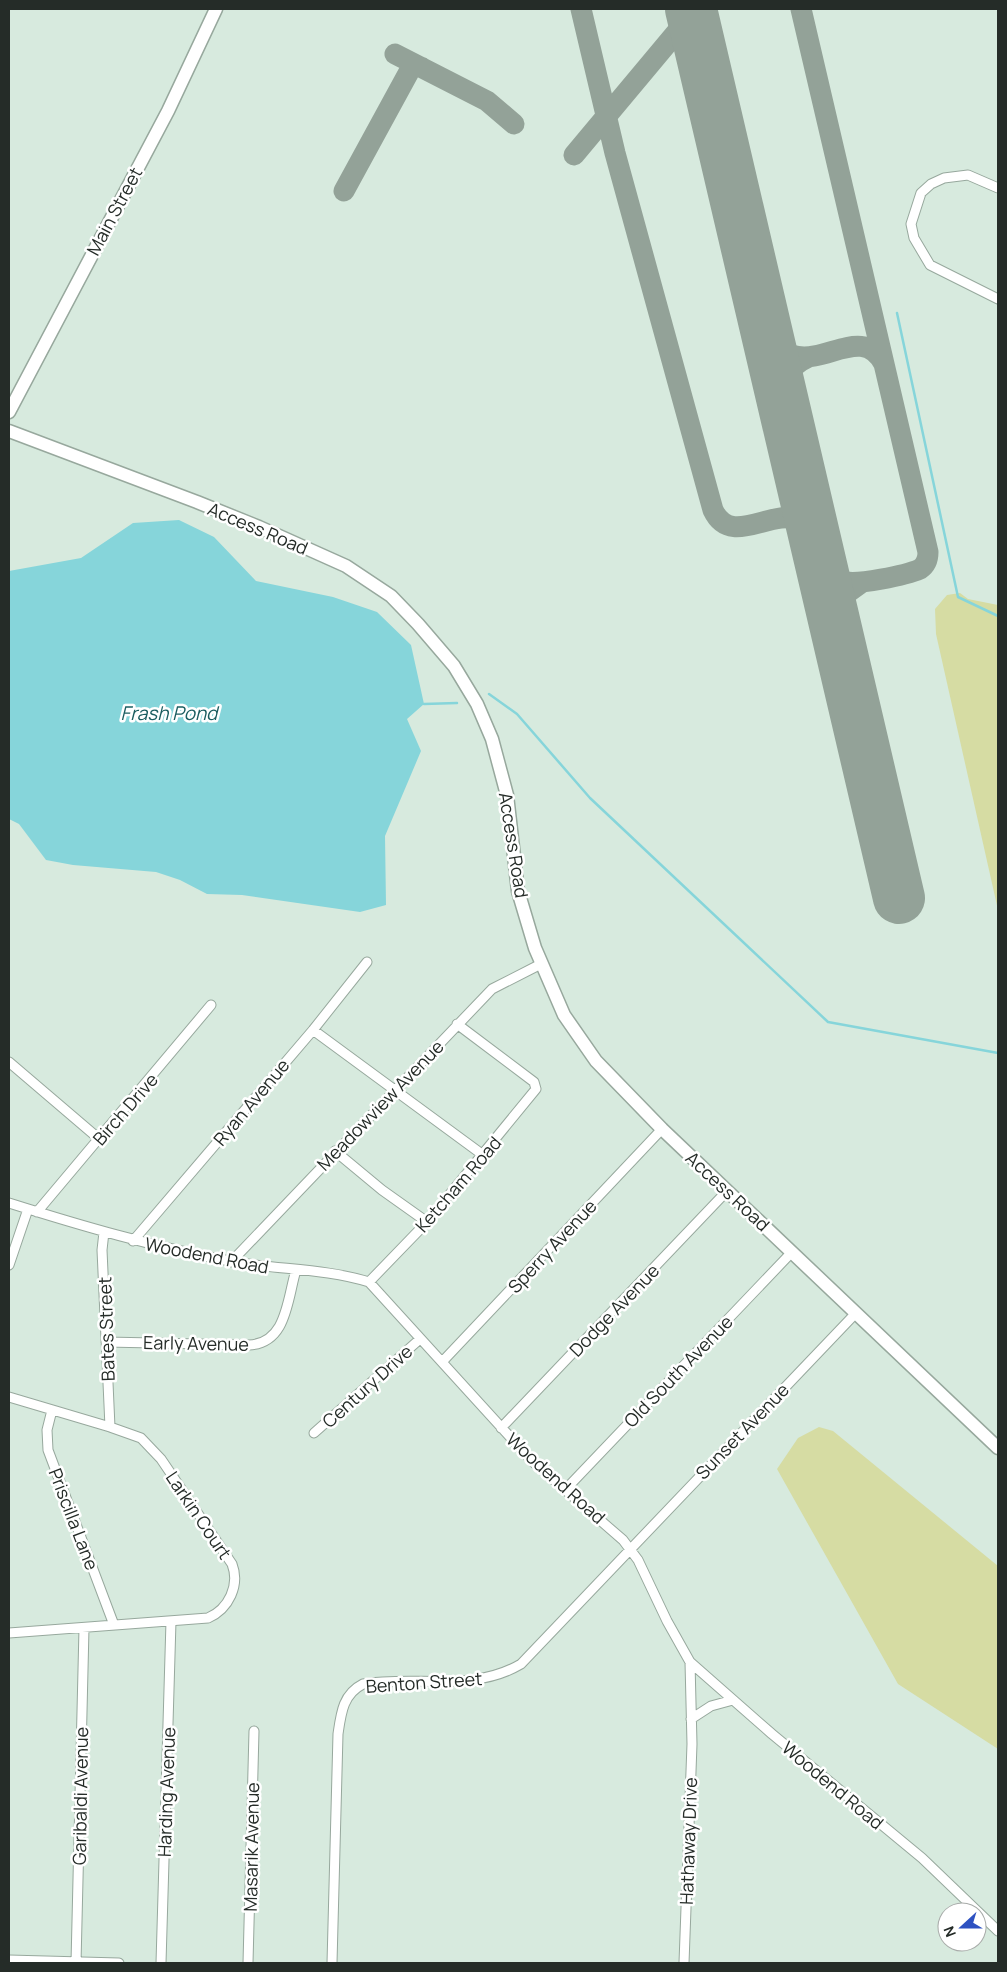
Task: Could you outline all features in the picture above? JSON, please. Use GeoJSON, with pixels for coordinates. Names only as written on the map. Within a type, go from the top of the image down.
{"type":"FeatureCollection","features":[{"type":"Feature","properties":{"kind":"main road","name":"Main Street"},"geometry":{"type":"LineString","coordinates":[[9,412],[168,111],[216,9]]}},
{"type":"Feature","properties":{"kind":"main road","name":"Access Road"},"geometry":{"type":"LineString","coordinates":[[9,431],[259,527],[346,566],[397,602],[454,666],[477,704],[492,739],[507,795],[518,891],[541,964],[564,1015],[596,1062],[662,1130],[998,1448]]}},
{"type":"Feature","properties":{"kind":"street"},"geometry":{"type":"LineString","coordinates":[[998,188],[968,175],[956,175],[938,181],[921,193],[911,224],[914,238],[930,265],[943,274],[998,299]]}},
{"type":"Feature","properties":{"kind":"street","name":"Ryan Avenue"},"geometry":{"type":"LineString","coordinates":[[133,1241],[313,1030],[367,962]]}},
{"type":"Feature","properties":{"kind":"street","name":"Meadowview Avenue"},"geometry":{"type":"LineString","coordinates":[[231,1262],[492,989],[541,964]]}},
{"type":"Feature","properties":{"kind":"street","name":"Birch Drive"},"geometry":{"type":"LineString","coordinates":[[37,1212],[212,1005]]}},
{"type":"Feature","properties":{"kind":"street","name":"Ketcham Road"},"geometry":{"type":"LineString","coordinates":[[369,1282],[427,1222],[535,1093],[536,1085],[534,1082],[457,1024]]}},
{"type":"Feature","properties":{"kind":"street"},"geometry":{"type":"LineString","coordinates":[[313,1030],[483,1155]]}},
{"type":"Feature","properties":{"kind":"street"},"geometry":{"type":"LineString","coordinates":[[9,1062],[98,1138]]}},
{"type":"Feature","properties":{"kind":"street","name":"Sperry Avenue"},"geometry":{"type":"LineString","coordinates":[[442,1362],[662,1130]]}},
{"type":"Feature","properties":{"kind":"street"},"geometry":{"type":"LineString","coordinates":[[335,1152],[382,1190],[427,1222]]}},
{"type":"Feature","properties":{"kind":"street","name":"Dodge Avenue"},"geometry":{"type":"LineString","coordinates":[[501,1428],[727,1191]]}},
{"type":"Feature","properties":{"kind":"street","name":"Woodend Road"},"geometry":{"type":"LineString","coordinates":[[9,1203],[133,1241],[231,1262],[347,1276],[369,1282],[532,1461],[608,1525],[630,1549],[638,1560],[666,1621],[690,1662],[922,1858],[998,1931]]}},
{"type":"Feature","properties":{"kind":"street"},"geometry":{"type":"LineString","coordinates":[[9,1265],[28,1209]]}},
{"type":"Feature","properties":{"kind":"street","name":"Bates Street"},"geometry":{"type":"LineString","coordinates":[[104,1232],[110,1427]]}},
{"type":"Feature","properties":{"kind":"street","name":"Old South Avenue"},"geometry":{"type":"LineString","coordinates":[[565,1490],[792,1252]]}},
{"type":"Feature","properties":{"kind":"street","name":"Early Avenue"},"geometry":{"type":"LineString","coordinates":[[106,1342],[249,1345],[264,1343],[279,1330],[296,1270]]}},
{"type":"Feature","properties":{"kind":"street","name":"Sunset Avenue"},"geometry":{"type":"LineString","coordinates":[[630,1549],[855,1314]]}},
{"type":"Feature","properties":{"kind":"street","name":"Century Drive"},"geometry":{"type":"LineString","coordinates":[[314,1433],[420,1339]]}},
{"type":"Feature","properties":{"kind":"street","name":"Larkin Court"},"geometry":{"type":"LineString","coordinates":[[9,1397],[141,1438],[154,1450],[234,1570],[234,1586],[226,1606],[219,1612],[202,1619],[9,1633]]}},
{"type":"Feature","properties":{"kind":"street","name":"Priscilla Lane"},"geometry":{"type":"LineString","coordinates":[[52,1410],[47,1430],[48,1450],[114,1625]]}},
{"type":"Feature","properties":{"kind":"street","name":"Benton Street"},"geometry":{"type":"LineString","coordinates":[[332,1963],[338,1734],[343,1705],[348,1696],[356,1688],[371,1683],[466,1681],[488,1678],[508,1672],[533,1653],[630,1549]]}},
{"type":"Feature","properties":{"kind":"street","name":"Harding Avenue"},"geometry":{"type":"LineString","coordinates":[[160,1963],[170,1621]]}},
{"type":"Feature","properties":{"kind":"street","name":"Garibaldi Avenue"},"geometry":{"type":"LineString","coordinates":[[76,1963],[84,1628]]}},
{"type":"Feature","properties":{"kind":"street","name":"Hathaway Drive"},"geometry":{"type":"LineString","coordinates":[[684,1963],[692,1720],[690,1662]]}},
{"type":"Feature","properties":{"kind":"street"},"geometry":{"type":"LineString","coordinates":[[692,1720],[711,1706],[733,1700]]}},
{"type":"Feature","properties":{"kind":"street","name":"Masarik Avenue"},"geometry":{"type":"LineString","coordinates":[[248,1963],[254,1731]]}},
{"type":"Feature","properties":{"kind":"street"},"geometry":{"type":"LineString","coordinates":[[9,1960],[119,1963]]}},
{"type":"Feature","properties":{"kind":"green space"},"geometry":{"type":"Polygon","coordinates":[[[960,593],[968,599],[998,605],[998,910],[936,634],[935,609],[947,595],[960,593]]]}},
{"type":"Feature","properties":{"kind":"green space"},"geometry":{"type":"Polygon","coordinates":[[[819,1427],[833,1431],[998,1566],[998,1749],[898,1684],[777,1469],[798,1438],[819,1427]]]}},
{"type":"Feature","properties":{"kind":"water","name":"Frash Pond"},"geometry":{"type":"Polygon","coordinates":[[[179,520],[214,537],[256,581],[333,597],[377,612],[411,645],[424,704],[407,719],[421,751],[385,836],[386,905],[360,912],[242,895],[207,894],[180,880],[156,872],[73,865],[46,860],[19,824],[9,819],[9,571],[81,558],[133,523],[179,520]]]}},
{"type":"Feature","properties":{"kind":"waterway"},"geometry":{"type":"LineString","coordinates":[[897,313],[958,597],[998,616]]}},
{"type":"Feature","properties":{"kind":"waterway"},"geometry":{"type":"LineString","coordinates":[[489,694],[517,714],[590,798],[828,1022],[998,1053]]}},
{"type":"Feature","properties":{"kind":"waterway"},"geometry":{"type":"LineString","coordinates":[[424,704],[457,703]]}},
{"type":"Feature","properties":{"kind":"taxiway"},"geometry":{"type":"LineString","coordinates":[[581,9],[615,153],[713,510],[721,521],[730,526],[741,527],[776,519],[788,518],[799,520],[806,525],[815,537]]}},
{"type":"Feature","properties":{"kind":"taxiway"},"geometry":{"type":"LineString","coordinates":[[574,155],[696,9]]}},
{"type":"Feature","properties":{"kind":"taxiway"},"geometry":{"type":"LineString","coordinates":[[704,61],[703,29],[707,9]]}},
{"type":"Feature","properties":{"kind":"taxiway"},"geometry":{"type":"LineString","coordinates":[[801,9],[928,552],[926,562],[920,569],[893,577],[858,582],[839,579],[820,560]]}},
{"type":"Feature","properties":{"kind":"taxiway"},"geometry":{"type":"LineString","coordinates":[[395,54],[487,101],[514,124]]}},
{"type":"Feature","properties":{"kind":"taxiway"},"geometry":{"type":"LineString","coordinates":[[344,191],[410,70],[416,66],[421,67]]}},
{"type":"Feature","properties":{"kind":"taxiway"},"geometry":{"type":"LineString","coordinates":[[766,328],[780,348],[795,356],[811,356],[859,346],[873,350],[884,364]]}},
{"type":"Feature","properties":{"kind":"taxiway"},"geometry":{"type":"LineString","coordinates":[[783,399],[786,380],[789,374],[796,365],[807,358]]}},
{"type":"Feature","properties":{"kind":"taxiway"},"geometry":{"type":"LineString","coordinates":[[784,518],[798,507],[803,488]]}},
{"type":"Feature","properties":{"kind":"taxiway"},"geometry":{"type":"LineString","coordinates":[[835,622],[843,596],[861,583]]}},
{"type":"Feature","properties":{"kind":"runway"},"geometry":{"type":"LineString","coordinates":[[691,9],[899,898]]}}]}
